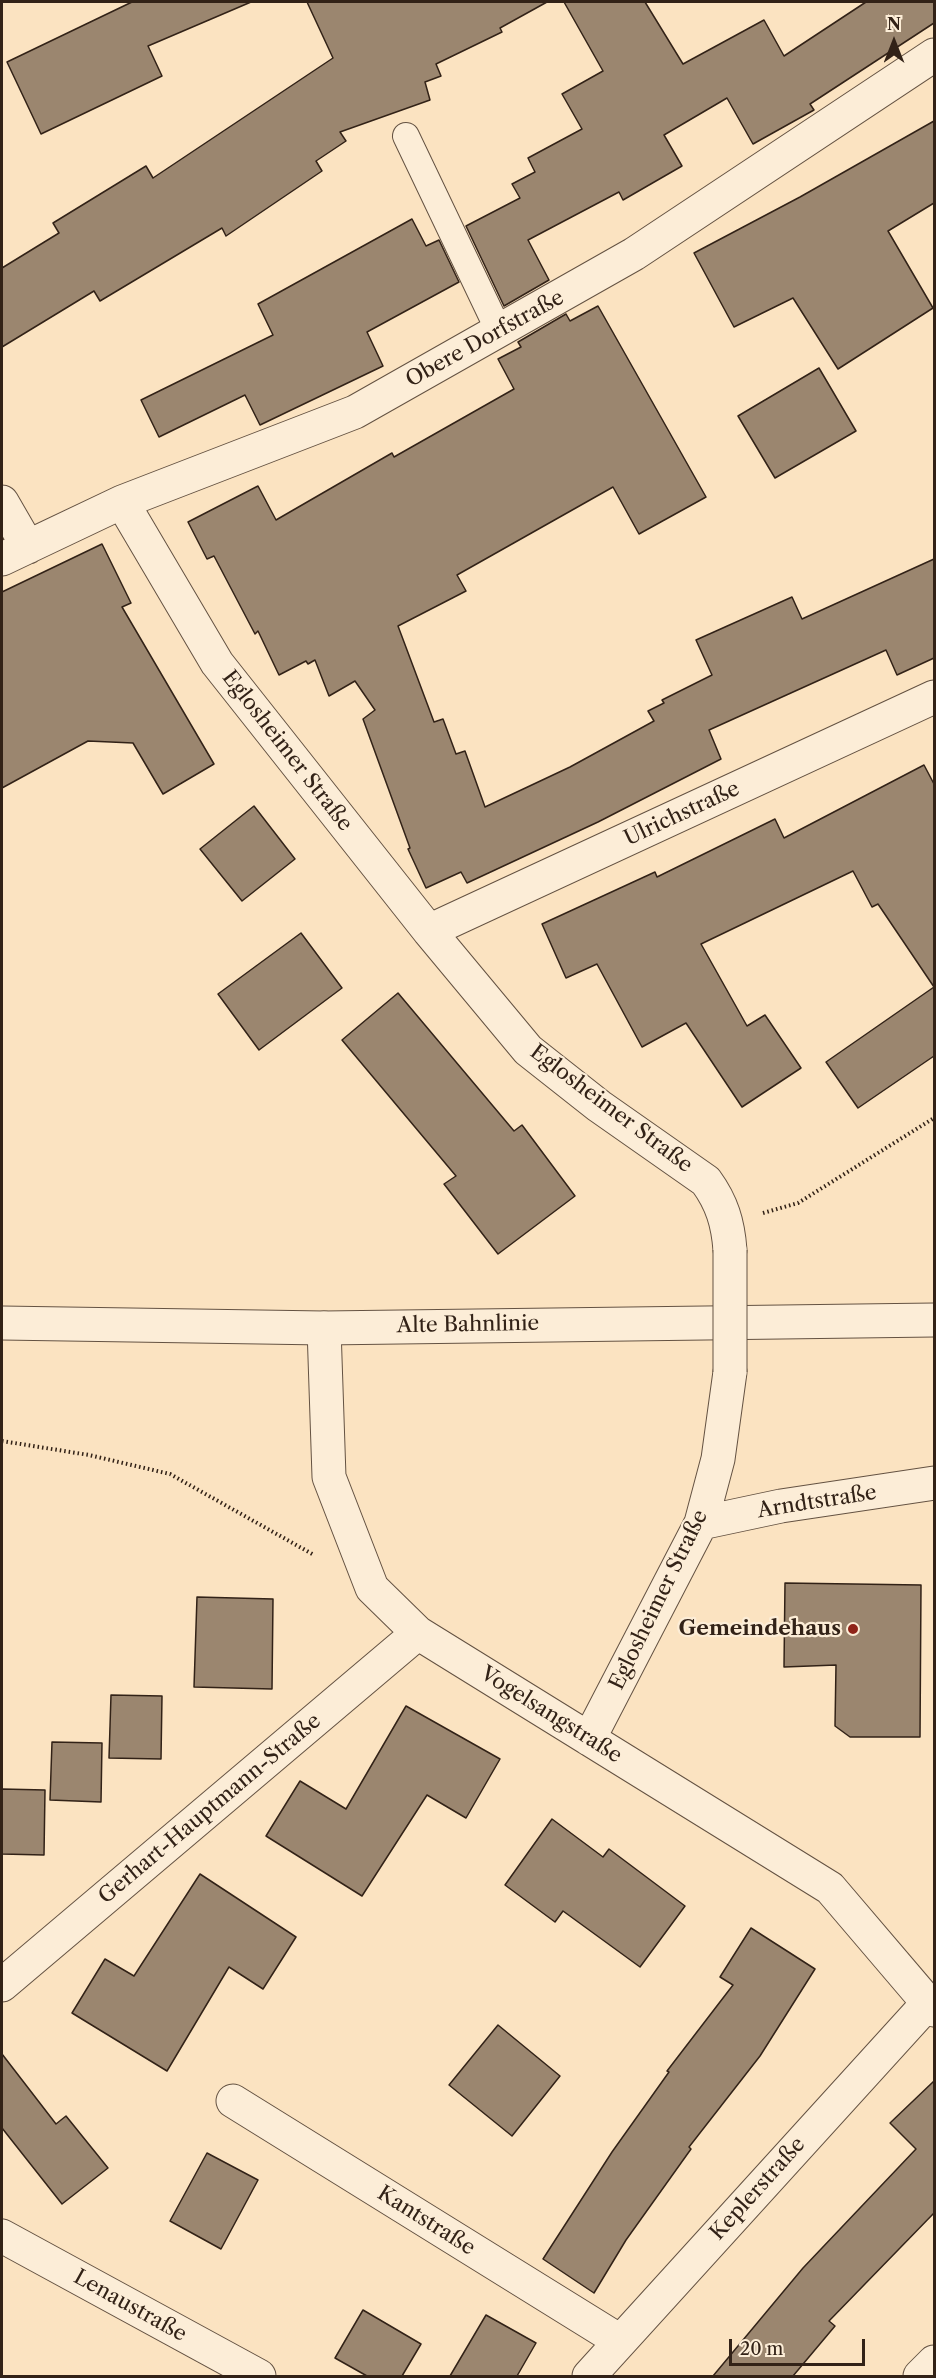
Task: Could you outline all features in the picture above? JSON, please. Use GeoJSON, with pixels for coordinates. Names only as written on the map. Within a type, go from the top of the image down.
{"type":"FeatureCollection","features":[{"type":"Feature","properties":{"kind":"street","name":"Obere Dorfstraße"},"geometry":{"type":"LineString","coordinates":[[15,553],[122,502],[355,412],[634,254],[934,56]]}},
{"type":"Feature","properties":{"kind":"street"},"geometry":{"type":"LineString","coordinates":[[2,502],[15,553]]}},
{"type":"Feature","properties":{"kind":"street","name":"Eglosheimer Straße"},"geometry":{"type":"LineString","coordinates":[[122,502],[217,663],[429,931],[528,1050],[599,1106],[706,1181],[719,1198],[729,1237],[730,1372],[718,1459],[701,1523],[590,1739]]}},
{"type":"Feature","properties":{"kind":"street","name":"Ulrichstraße"},"geometry":{"type":"LineString","coordinates":[[429,931],[934,697]]}},
{"type":"Feature","properties":{"kind":"street","name":"Alte Bahnlinie"},"geometry":{"type":"LineString","coordinates":[[2,1323],[324,1328],[934,1320]]}},
{"type":"Feature","properties":{"kind":"street","name":"Vogelsangstraße"},"geometry":{"type":"LineString","coordinates":[[324,1328],[329,1477],[372,1588],[418,1633],[830,1888],[931,2007]]}},
{"type":"Feature","properties":{"kind":"street","name":"Arndtstraße"},"geometry":{"type":"LineString","coordinates":[[701,1523],[781,1506],[934,1483]]}},
{"type":"Feature","properties":{"kind":"street","name":"Gerhart-Hauptmann-Straße"},"geometry":{"type":"LineString","coordinates":[[2,1985],[418,1633]]}},
{"type":"Feature","properties":{"kind":"street","name":"Keplerstraße"},"geometry":{"type":"LineString","coordinates":[[589,2376],[931,2007]]}},
{"type":"Feature","properties":{"kind":"street","name":"Kantstraße"},"geometry":{"type":"LineString","coordinates":[[232,2101],[620,2341]]}},
{"type":"Feature","properties":{"kind":"street","name":"Lenaustraße"},"geometry":{"type":"LineString","coordinates":[[2,2236],[259,2376]]}},
{"type":"Feature","properties":{"kind":"street"},"geometry":{"type":"LineString","coordinates":[[920,2376],[934,2361]]}},
{"type":"Feature","properties":{"kind":"lane"},"geometry":{"type":"LineString","coordinates":[[406,136],[499,331]]}},
{"type":"Feature","properties":{"kind":"path"},"geometry":{"type":"LineString","coordinates":[[729,1237],[798,1203],[934,1118]]}},
{"type":"Feature","properties":{"kind":"path"},"geometry":{"type":"LineString","coordinates":[[2,1441],[89,1455],[170,1474],[372,1588]]}},
{"type":"Feature","properties":{"kind":"building"},"geometry":{"type":"Polygon","coordinates":[[[132,2],[251,2],[148,46],[162,76],[41,134],[7,62],[132,2]]]}},
{"type":"Feature","properties":{"kind":"building"},"geometry":{"type":"Polygon","coordinates":[[[307,2],[547,2],[500,28],[502,32],[436,64],[441,76],[425,82],[430,100],[340,132],[346,141],[316,161],[322,171],[226,236],[222,228],[100,301],[94,291],[2,347],[2,268],[59,233],[53,223],[146,166],[153,178],[333,58],[307,2]]]}},
{"type":"Feature","properties":{"kind":"building"},"geometry":{"type":"Polygon","coordinates":[[[564,2],[645,2],[683,64],[764,20],[784,56],[866,2],[934,2],[934,23],[810,104],[814,110],[753,144],[727,98],[664,135],[682,166],[623,200],[619,192],[528,240],[549,280],[504,306],[466,226],[520,198],[512,184],[535,172],[528,158],[582,129],[562,94],[603,71],[564,2]]]}},
{"type":"Feature","properties":{"kind":"building"},"geometry":{"type":"Polygon","coordinates":[[[934,121],[934,203],[888,231],[933,308],[838,369],[793,298],[734,327],[694,253],[800,197],[934,121]]]}},
{"type":"Feature","properties":{"kind":"building"},"geometry":{"type":"Polygon","coordinates":[[[412,219],[426,246],[439,240],[459,282],[367,332],[383,366],[260,425],[245,395],[159,437],[141,400],[273,335],[258,304],[412,219]]]}},
{"type":"Feature","properties":{"kind":"building"},"geometry":{"type":"Polygon","coordinates":[[[598,306],[706,497],[639,534],[613,487],[457,575],[466,591],[398,626],[434,722],[443,719],[456,754],[465,751],[485,807],[570,767],[654,721],[648,711],[664,703],[662,700],[712,675],[696,640],[792,597],[802,619],[934,559],[934,658],[897,675],[886,650],[709,730],[721,759],[598,822],[467,883],[461,872],[426,888],[408,849],[410,848],[363,719],[375,710],[355,681],[329,696],[315,660],[308,664],[306,661],[279,675],[258,631],[255,634],[214,556],[207,559],[188,522],[258,486],[276,520],[392,453],[394,457],[514,389],[498,359],[521,347],[518,342],[566,314],[570,321],[598,306]]]}},
{"type":"Feature","properties":{"kind":"building"},"geometry":{"type":"Polygon","coordinates":[[[819,368],[856,431],[775,478],[738,416],[819,368]]]}},
{"type":"Feature","properties":{"kind":"building"},"geometry":{"type":"Polygon","coordinates":[[[102,544],[131,603],[122,607],[214,764],[163,794],[133,743],[88,741],[2,788],[2,592],[102,544]]]}},
{"type":"Feature","properties":{"kind":"building"},"geometry":{"type":"Polygon","coordinates":[[[924,765],[934,784],[934,987],[878,904],[872,907],[853,871],[701,944],[747,1026],[765,1015],[801,1068],[742,1107],[686,1023],[642,1047],[597,964],[566,978],[542,924],[655,872],[657,877],[775,819],[784,838],[924,765]]]}},
{"type":"Feature","properties":{"kind":"building"},"geometry":{"type":"Polygon","coordinates":[[[254,806],[295,859],[242,901],[200,849],[254,806]]]}},
{"type":"Feature","properties":{"kind":"building"},"geometry":{"type":"Polygon","coordinates":[[[301,933],[342,988],[259,1050],[218,994],[301,933]]]}},
{"type":"Feature","properties":{"kind":"building"},"geometry":{"type":"Polygon","coordinates":[[[934,987],[934,1056],[858,1108],[826,1062],[934,987]]]}},
{"type":"Feature","properties":{"kind":"building"},"geometry":{"type":"Polygon","coordinates":[[[398,993],[514,1131],[522,1125],[575,1196],[498,1254],[444,1184],[456,1176],[342,1040],[398,993]]]}},
{"type":"Feature","properties":{"kind":"building","name":"Gemeindehaus"},"geometry":{"type":"Polygon","coordinates":[[[785,1583],[921,1585],[920,1737],[850,1737],[835,1726],[836,1665],[784,1667],[785,1583]]]}},
{"type":"Feature","properties":{"kind":"building"},"geometry":{"type":"Polygon","coordinates":[[[197,1597],[273,1599],[272,1689],[194,1687],[197,1597]]]}},
{"type":"Feature","properties":{"kind":"building"},"geometry":{"type":"Polygon","coordinates":[[[111,1695],[162,1696],[161,1759],[109,1758],[111,1695]]]}},
{"type":"Feature","properties":{"kind":"building"},"geometry":{"type":"Polygon","coordinates":[[[406,1706],[500,1759],[466,1818],[427,1795],[362,1896],[266,1836],[300,1781],[346,1809],[406,1706]]]}},
{"type":"Feature","properties":{"kind":"building"},"geometry":{"type":"Polygon","coordinates":[[[52,1742],[102,1743],[101,1802],[50,1800],[52,1742]]]}},
{"type":"Feature","properties":{"kind":"building"},"geometry":{"type":"Polygon","coordinates":[[[2,1789],[45,1790],[44,1855],[2,1854],[2,1789]]]}},
{"type":"Feature","properties":{"kind":"building"},"geometry":{"type":"Polygon","coordinates":[[[552,1819],[603,1857],[609,1849],[685,1906],[640,1967],[563,1911],[555,1922],[505,1885],[552,1819]]]}},
{"type":"Feature","properties":{"kind":"building"},"geometry":{"type":"Polygon","coordinates":[[[200,1874],[296,1937],[263,1989],[229,1967],[167,2071],[72,2013],[105,1959],[134,1976],[200,1874]]]}},
{"type":"Feature","properties":{"kind":"building"},"geometry":{"type":"Polygon","coordinates":[[[751,1928],[815,1969],[760,2056],[689,2147],[691,2149],[626,2240],[594,2293],[543,2259],[612,2152],[669,2072],[667,2071],[733,1985],[720,1977],[751,1928]]]}},
{"type":"Feature","properties":{"kind":"building"},"geometry":{"type":"Polygon","coordinates":[[[498,2025],[560,2076],[512,2136],[449,2085],[498,2025]]]}},
{"type":"Feature","properties":{"kind":"building"},"geometry":{"type":"Polygon","coordinates":[[[2,2054],[56,2124],[66,2116],[108,2168],[62,2204],[2,2128],[2,2054]]]}},
{"type":"Feature","properties":{"kind":"building"},"geometry":{"type":"Polygon","coordinates":[[[934,2081],[934,2213],[829,2321],[835,2326],[793,2376],[713,2376],[803,2268],[916,2149],[890,2123],[934,2081]]]}},
{"type":"Feature","properties":{"kind":"building"},"geometry":{"type":"Polygon","coordinates":[[[207,2153],[258,2180],[221,2249],[170,2221],[207,2153]]]}},
{"type":"Feature","properties":{"kind":"building"},"geometry":{"type":"Polygon","coordinates":[[[363,2310],[421,2344],[402,2376],[367,2376],[335,2358],[363,2310]]]}},
{"type":"Feature","properties":{"kind":"building"},"geometry":{"type":"Polygon","coordinates":[[[486,2315],[536,2343],[517,2376],[450,2376],[486,2315]]]}},
{"type":"Feature","properties":{"kind":"place","name":"Gemeindehaus"},"geometry":{"type":"Point","coordinates":[853,1629]}}]}
